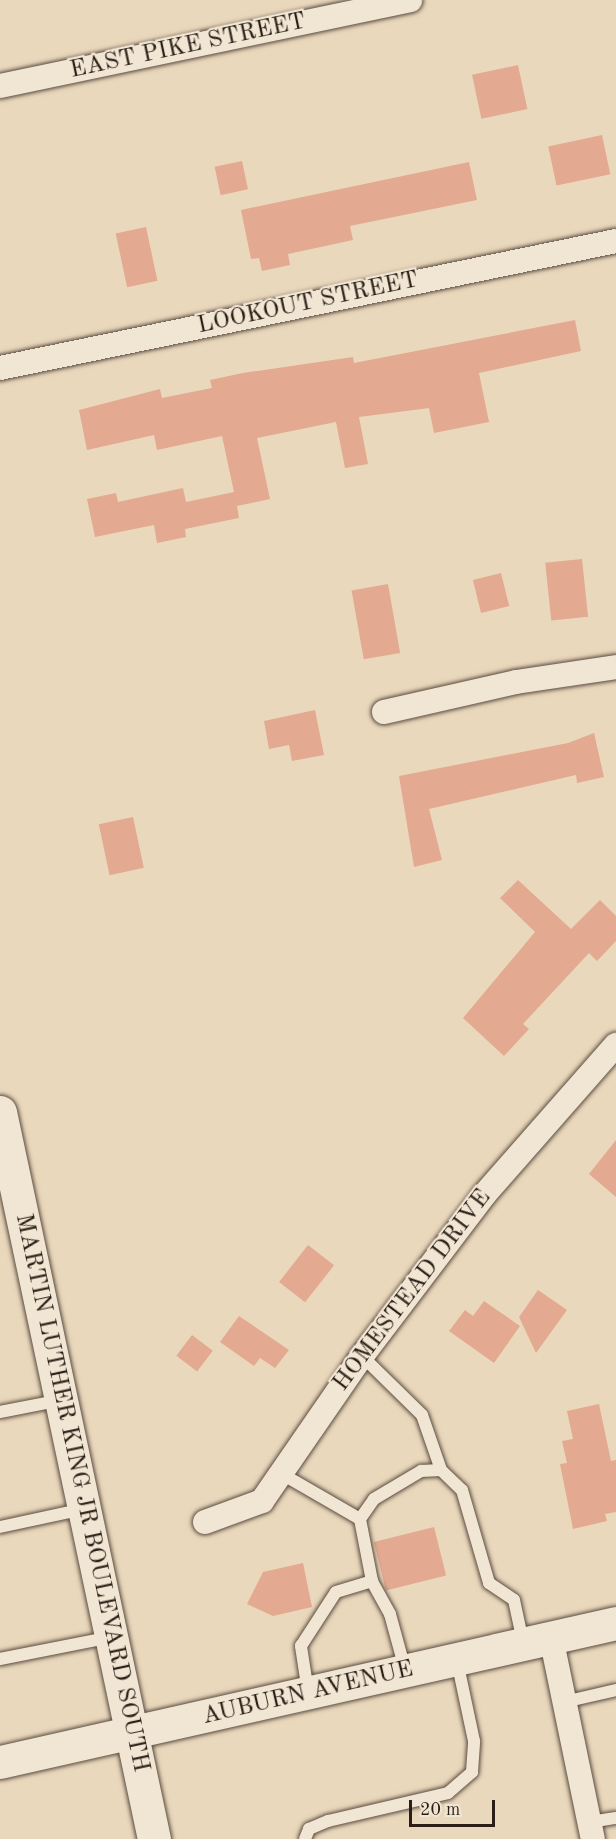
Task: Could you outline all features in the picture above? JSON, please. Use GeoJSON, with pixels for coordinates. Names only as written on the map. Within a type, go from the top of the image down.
{"type":"FeatureCollection","features":[{"type":"Feature","properties":{"kind":"main road","name":"MARTIN LUTHER KING JR BOULEVARD SOUTH"},"geometry":{"type":"LineString","coordinates":[[1,1119],[154,1839]]}},
{"type":"Feature","properties":{"kind":"main road","name":"AUBURN AVENUE"},"geometry":{"type":"LineString","coordinates":[[0,1762],[309,1696],[616,1623]]}},
{"type":"Feature","properties":{"kind":"street","name":"EAST PIKE STREET"},"geometry":{"type":"LineString","coordinates":[[0,86],[410,0]]}},
{"type":"Feature","properties":{"kind":"street","name":"LOOKOUT STREET"},"geometry":{"type":"LineString","coordinates":[[0,368],[616,241]]}},
{"type":"Feature","properties":{"kind":"street"},"geometry":{"type":"LineString","coordinates":[[384,712],[516,682],[616,667]]}},
{"type":"Feature","properties":{"kind":"street","name":"HOMESTEAD DRIVE"},"geometry":{"type":"LineString","coordinates":[[205,1522],[262,1501],[362,1356],[484,1195],[616,1046]]}},
{"type":"Feature","properties":{"kind":"street"},"geometry":{"type":"LineString","coordinates":[[537,1640],[564,1702],[591,1831]]}},
{"type":"Feature","properties":{"kind":"lane"},"geometry":{"type":"LineString","coordinates":[[362,1356],[422,1415],[441,1470],[462,1490],[489,1583],[514,1600],[537,1640]]}},
{"type":"Feature","properties":{"kind":"lane"},"geometry":{"type":"LineString","coordinates":[[0,1412],[61,1400]]}},
{"type":"Feature","properties":{"kind":"lane"},"geometry":{"type":"LineString","coordinates":[[406,1673],[390,1614],[372,1581],[360,1519],[374,1499],[396,1482],[441,1470]]}},
{"type":"Feature","properties":{"kind":"lane"},"geometry":{"type":"LineString","coordinates":[[282,1474],[360,1519]]}},
{"type":"Feature","properties":{"kind":"lane"},"geometry":{"type":"LineString","coordinates":[[0,1527],[84,1509]]}},
{"type":"Feature","properties":{"kind":"lane"},"geometry":{"type":"LineString","coordinates":[[309,1696],[301,1646],[336,1592],[372,1581]]}},
{"type":"Feature","properties":{"kind":"lane"},"geometry":{"type":"LineString","coordinates":[[0,1659],[111,1637]]}},
{"type":"Feature","properties":{"kind":"lane"},"geometry":{"type":"LineString","coordinates":[[305,1839],[309,1829],[328,1821],[448,1793],[472,1772],[474,1741],[457,1659]]}},
{"type":"Feature","properties":{"kind":"lane"},"geometry":{"type":"LineString","coordinates":[[564,1702],[616,1690]]}},
{"type":"Feature","properties":{"kind":"lane"},"geometry":{"type":"LineString","coordinates":[[591,1831],[616,1818]]}},
{"type":"Feature","properties":{"kind":"building"},"geometry":{"type":"Polygon","coordinates":[[[518,65],[527,109],[481,119],[472,75],[518,65]]]}},
{"type":"Feature","properties":{"kind":"building"},"geometry":{"type":"Polygon","coordinates":[[[602,135],[610,174],[557,186],[548,146],[602,135]]]}},
{"type":"Feature","properties":{"kind":"building"},"geometry":{"type":"Polygon","coordinates":[[[242,161],[248,189],[221,195],[215,167],[242,161]]]}},
{"type":"Feature","properties":{"kind":"building"},"geometry":{"type":"Polygon","coordinates":[[[469,162],[477,200],[350,226],[353,240],[288,254],[290,265],[262,271],[259,258],[251,259],[241,210],[469,162]]]}},
{"type":"Feature","properties":{"kind":"building"},"geometry":{"type":"Polygon","coordinates":[[[146,227],[157,281],[127,287],[116,233],[146,227]]]}},
{"type":"Feature","properties":{"kind":"building"},"geometry":{"type":"Polygon","coordinates":[[[575,320],[581,351],[479,373],[489,422],[434,433],[429,408],[359,417],[368,464],[345,468],[336,422],[257,438],[270,499],[237,506],[239,518],[185,529],[186,537],[157,543],[154,525],[95,537],[87,499],[116,493],[118,502],[183,488],[186,502],[234,492],[222,436],[157,450],[154,435],[87,450],[79,410],[160,389],[162,398],[212,388],[210,380],[243,373],[353,357],[354,363],[575,320]]]}},
{"type":"Feature","properties":{"kind":"building"},"geometry":{"type":"Polygon","coordinates":[[[582,559],[588,617],[551,621],[545,563],[582,559]]]}},
{"type":"Feature","properties":{"kind":"building"},"geometry":{"type":"Polygon","coordinates":[[[501,573],[509,606],[481,613],[473,580],[501,573]]]}},
{"type":"Feature","properties":{"kind":"building"},"geometry":{"type":"Polygon","coordinates":[[[388,584],[400,653],[364,659],[352,590],[388,584]]]}},
{"type":"Feature","properties":{"kind":"building"},"geometry":{"type":"Polygon","coordinates":[[[315,710],[324,755],[292,761],[289,745],[269,749],[264,721],[315,710]]]}},
{"type":"Feature","properties":{"kind":"building"},"geometry":{"type":"Polygon","coordinates":[[[594,733],[604,777],[577,783],[576,775],[429,809],[442,860],[414,867],[399,776],[568,743],[594,733]]]}},
{"type":"Feature","properties":{"kind":"building"},"geometry":{"type":"Polygon","coordinates":[[[133,817],[144,868],[110,875],[99,824],[133,817]]]}},
{"type":"Feature","properties":{"kind":"building"},"geometry":{"type":"Polygon","coordinates":[[[518,880],[571,929],[600,900],[616,916],[616,941],[597,961],[589,953],[523,1024],[529,1029],[504,1056],[463,1018],[535,932],[500,898],[518,880]]]}},
{"type":"Feature","properties":{"kind":"building"},"geometry":{"type":"Polygon","coordinates":[[[616,1140],[616,1197],[589,1174],[616,1140]]]}},
{"type":"Feature","properties":{"kind":"building"},"geometry":{"type":"Polygon","coordinates":[[[308,1245],[334,1265],[305,1302],[279,1282],[308,1245]]]}},
{"type":"Feature","properties":{"kind":"building"},"geometry":{"type":"Polygon","coordinates":[[[538,1290],[567,1310],[536,1353],[519,1317],[538,1290]]]}},
{"type":"Feature","properties":{"kind":"building"},"geometry":{"type":"Polygon","coordinates":[[[484,1301],[520,1326],[494,1363],[449,1331],[465,1310],[473,1316],[484,1301]]]}},
{"type":"Feature","properties":{"kind":"building"},"geometry":{"type":"Polygon","coordinates":[[[239,1316],[289,1350],[275,1368],[260,1358],[254,1366],[220,1342],[239,1316]]]}},
{"type":"Feature","properties":{"kind":"building"},"geometry":{"type":"Polygon","coordinates":[[[192,1335],[213,1351],[197,1371],[176,1356],[192,1335]]]}},
{"type":"Feature","properties":{"kind":"building"},"geometry":{"type":"Polygon","coordinates":[[[599,1404],[611,1461],[616,1460],[616,1512],[605,1514],[607,1521],[573,1529],[560,1464],[567,1463],[562,1441],[573,1439],[567,1411],[599,1404]]]}},
{"type":"Feature","properties":{"kind":"building"},"geometry":{"type":"Polygon","coordinates":[[[434,1527],[446,1576],[386,1591],[374,1542],[434,1527]]]}},
{"type":"Feature","properties":{"kind":"building"},"geometry":{"type":"Polygon","coordinates":[[[303,1563],[312,1607],[273,1616],[247,1604],[263,1572],[303,1563]]]}}]}
